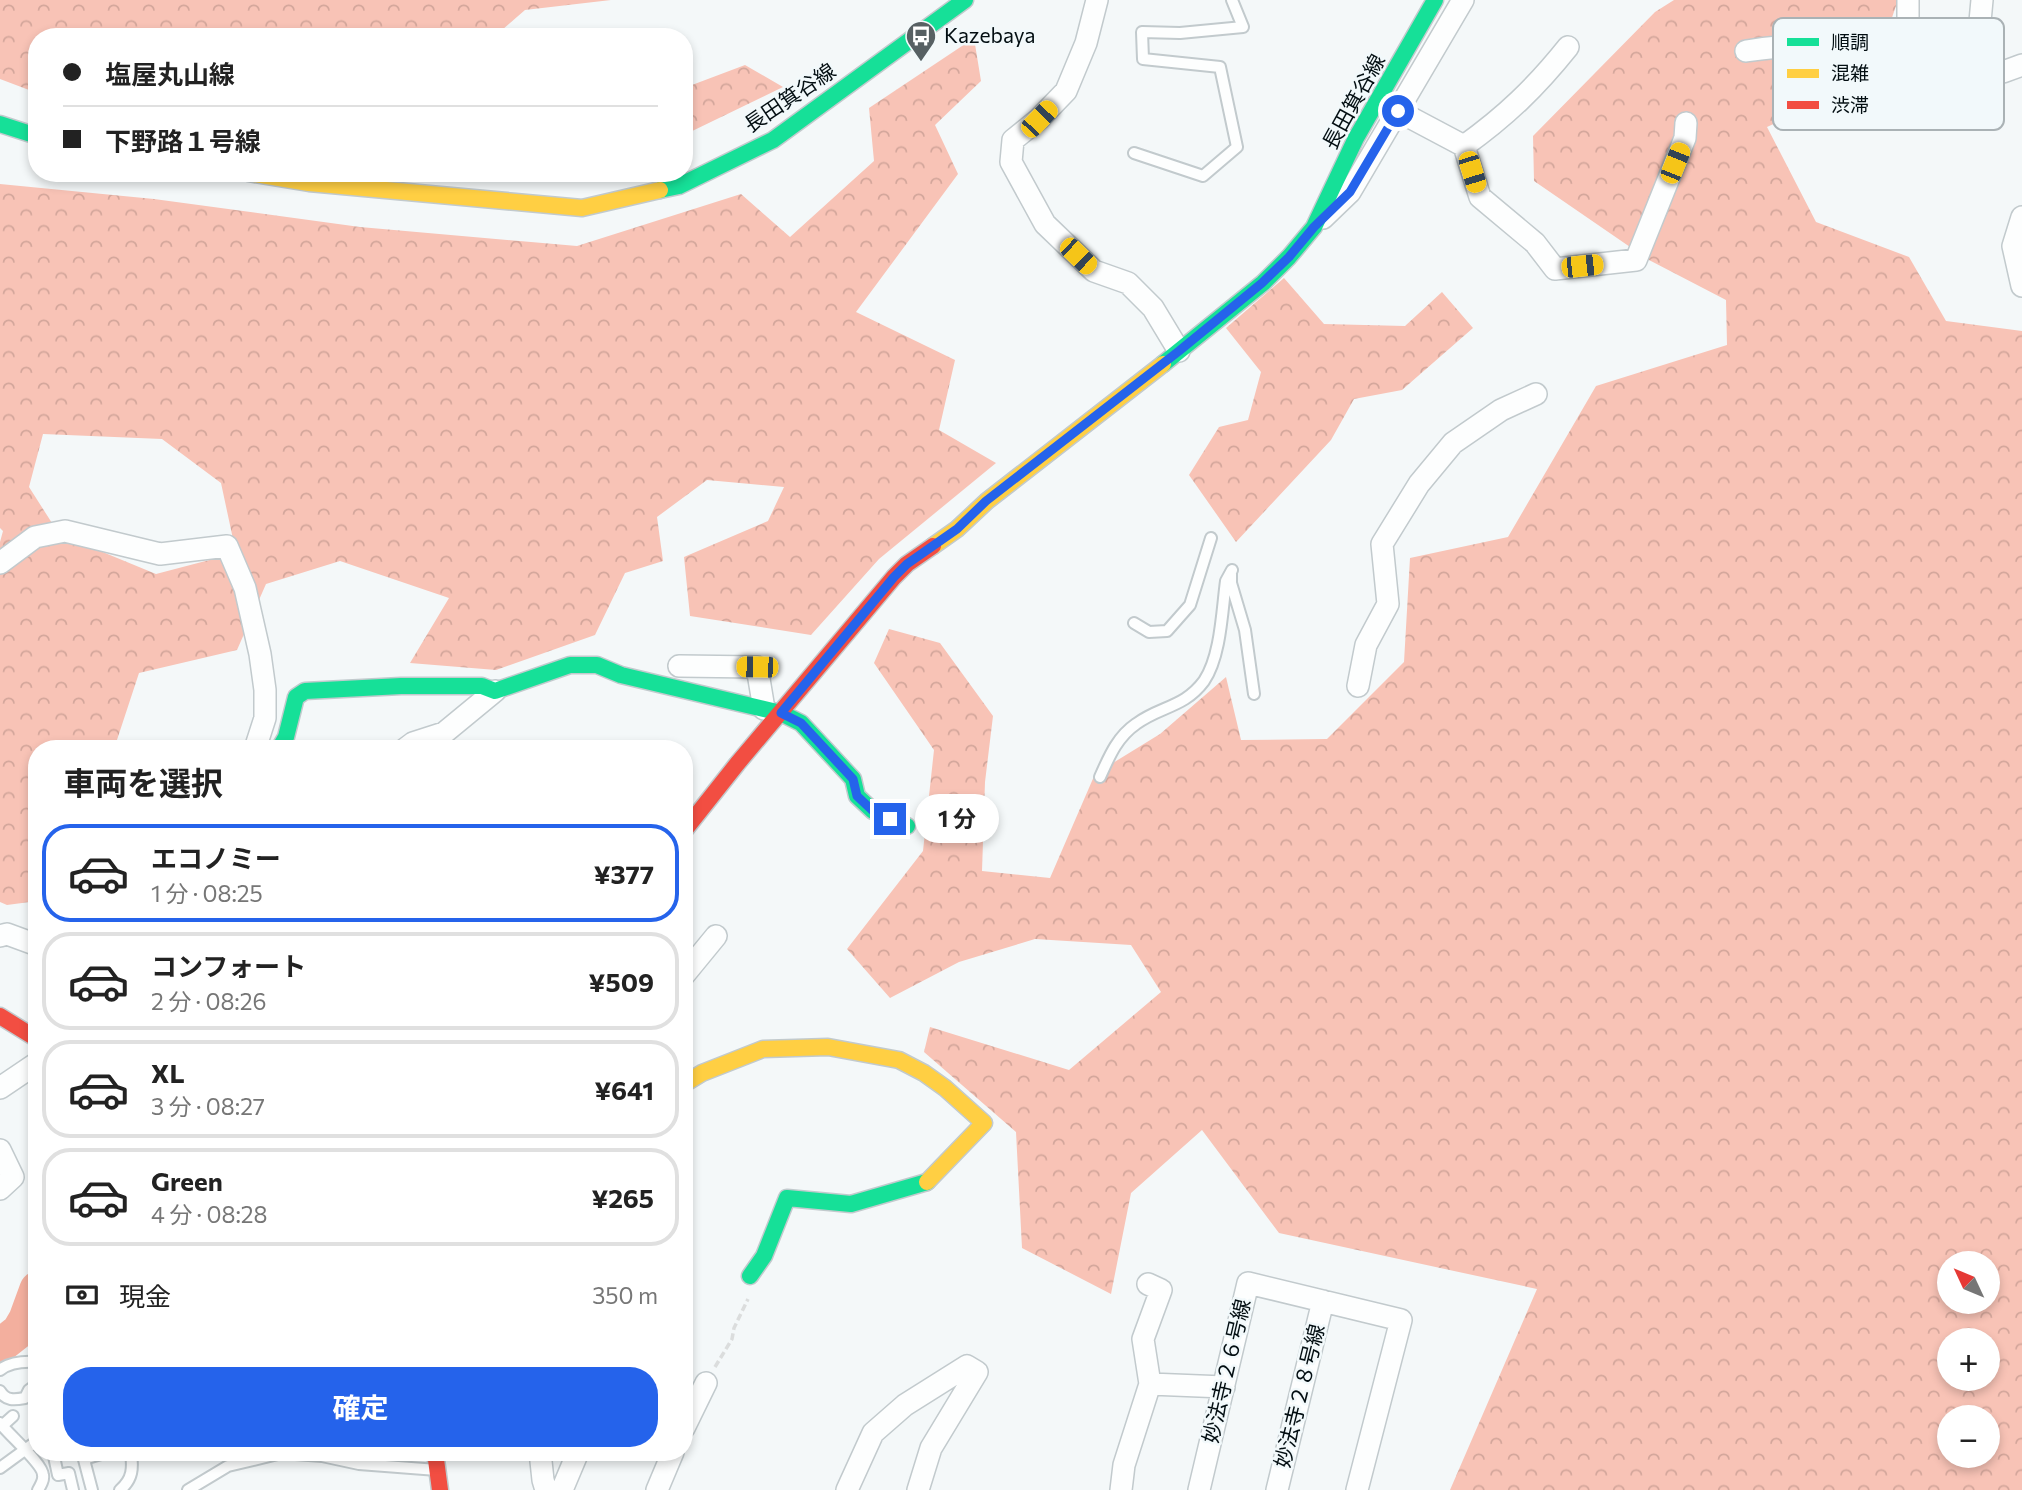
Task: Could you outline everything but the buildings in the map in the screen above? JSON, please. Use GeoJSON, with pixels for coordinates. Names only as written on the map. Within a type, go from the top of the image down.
{"type":"FeatureCollection","features":[{"type":"Feature","properties":{"kind":"street","name":"長田箕谷線"},"geometry":{"type":"LineString","coordinates":[[693,179],[773,140],[965,0]]}},
{"type":"Feature","properties":{"kind":"street"},"geometry":{"type":"LineString","coordinates":[[1097,0],[1086,43],[1066,91],[1039,119],[1013,140],[1011,162],[1045,224],[1094,271],[1128,283],[1153,309],[1179,351]]}},
{"type":"Feature","properties":{"kind":"street","name":"長田箕谷線"},"geometry":{"type":"LineString","coordinates":[[693,820],[737,764],[772,711],[907,564],[957,529],[986,501],[1179,351],[1262,283],[1289,257],[1314,227],[1356,138],[1435,0]]}},
{"type":"Feature","properties":{"kind":"street"},"geometry":{"type":"LineString","coordinates":[[1314,227],[1350,192],[1463,0]]}},
{"type":"Feature","properties":{"kind":"street"},"geometry":{"type":"LineString","coordinates":[[1908,0],[1908,18]]}},
{"type":"Feature","properties":{"kind":"street"},"geometry":{"type":"LineString","coordinates":[[1980,18],[1982,0]]}},
{"type":"Feature","properties":{"kind":"street"},"geometry":{"type":"LineString","coordinates":[[1746,51],[1773,39]]}},
{"type":"Feature","properties":{"kind":"street"},"geometry":{"type":"LineString","coordinates":[[1464,146],[1508,112],[1543,78],[1568,47]]}},
{"type":"Feature","properties":{"kind":"street"},"geometry":{"type":"LineString","coordinates":[[2004,72],[2022,65]]}},
{"type":"Feature","properties":{"kind":"street"},"geometry":{"type":"LineString","coordinates":[[1398,111],[1464,146],[1480,197],[1535,243],[1555,269],[1636,260],[1685,138],[1686,123]]}},
{"type":"Feature","properties":{"kind":"street"},"geometry":{"type":"LineString","coordinates":[[0,124],[28,133]]}},
{"type":"Feature","properties":{"kind":"street","name":"長田箕谷線"},"geometry":{"type":"LineString","coordinates":[[304,182],[582,208],[687,182]]}},
{"type":"Feature","properties":{"kind":"street"},"geometry":{"type":"LineString","coordinates":[[2022,217],[2013,246],[2022,286]]}},
{"type":"Feature","properties":{"kind":"street"},"geometry":{"type":"LineString","coordinates":[[1358,686],[1366,645],[1388,604],[1382,544],[1419,484],[1453,443],[1501,410],[1536,394]]}},
{"type":"Feature","properties":{"kind":"street"},"geometry":{"type":"LineString","coordinates":[[0,564],[35,537],[65,531],[160,554],[227,547],[245,588],[260,654],[265,690],[265,718],[259,740]]}},
{"type":"Feature","properties":{"kind":"street"},"geometry":{"type":"LineString","coordinates":[[422,740],[444,733],[495,691],[570,665],[597,666],[621,675],[772,711],[801,723],[853,779],[857,796],[873,811],[907,826]]}},
{"type":"Feature","properties":{"kind":"street"},"geometry":{"type":"LineString","coordinates":[[679,667],[757,667],[772,711]]}},
{"type":"Feature","properties":{"kind":"street"},"geometry":{"type":"LineString","coordinates":[[284,740],[296,697],[305,691],[482,686],[495,691]]}},
{"type":"Feature","properties":{"kind":"street"},"geometry":{"type":"LineString","coordinates":[[0,936],[7,934],[28,942]]}},
{"type":"Feature","properties":{"kind":"street"},"geometry":{"type":"LineString","coordinates":[[693,964],[716,936]]}},
{"type":"Feature","properties":{"kind":"street"},"geometry":{"type":"LineString","coordinates":[[1,1015],[28,1033]]}},
{"type":"Feature","properties":{"kind":"street"},"geometry":{"type":"LineString","coordinates":[[693,1078],[763,1049],[828,1048],[899,1060],[945,1088],[984,1123],[926,1184],[851,1204],[787,1198],[764,1256],[750,1276]]}},
{"type":"Feature","properties":{"kind":"street"},"geometry":{"type":"LineString","coordinates":[[0,1088],[28,1069]]}},
{"type":"Feature","properties":{"kind":"street"},"geometry":{"type":"LineString","coordinates":[[0,1150],[13,1177],[0,1189]]}},
{"type":"Feature","properties":{"kind":"street","name":"妙法寺２６号線"},"geometry":{"type":"LineString","coordinates":[[1199,1490],[1248,1283],[1401,1320],[1357,1490]]}},
{"type":"Feature","properties":{"kind":"street"},"geometry":{"type":"LineString","coordinates":[[1121,1490],[1124,1465],[1150,1384],[1143,1339],[1161,1290],[1148,1284]]}},
{"type":"Feature","properties":{"kind":"street","name":"妙法寺２８号線"},"geometry":{"type":"LineString","coordinates":[[1277,1490],[1324,1301]]}},
{"type":"Feature","properties":{"kind":"street"},"geometry":{"type":"LineString","coordinates":[[847,1490],[873,1433],[905,1405],[967,1366],[977,1372],[931,1448],[918,1490]]}},
{"type":"Feature","properties":{"kind":"street"},"geometry":{"type":"LineString","coordinates":[[693,1408],[706,1383]]}},
{"type":"Feature","properties":{"kind":"street"},"geometry":{"type":"LineString","coordinates":[[1150,1384],[1224,1387]]}},
{"type":"Feature","properties":{"kind":"street"},"geometry":{"type":"LineString","coordinates":[[436,1461],[440,1490]]}},
{"type":"Feature","properties":{"kind":"street"},"geometry":{"type":"LineString","coordinates":[[541,1461],[546,1490]]}},
{"type":"Feature","properties":{"kind":"street"},"geometry":{"type":"LineString","coordinates":[[562,1490],[574,1461]]}},
{"type":"Feature","properties":{"kind":"street"},"geometry":{"type":"LineString","coordinates":[[657,1490],[670,1461]]}},
{"type":"Feature","properties":{"kind":"lane"},"geometry":{"type":"LineString","coordinates":[[1134,153],[1203,176],[1237,147],[1220,67],[1143,59],[1142,32],[1180,33],[1242,27],[1232,0]]}},
{"type":"Feature","properties":{"kind":"lane"},"geometry":{"type":"LineString","coordinates":[[1134,623],[1149,632],[1167,632],[1190,605],[1211,538]]}},
{"type":"Feature","properties":{"kind":"lane"},"geometry":{"type":"LineString","coordinates":[[1100,776],[1117,742],[1136,723],[1186,699],[1205,680],[1215,656],[1226,581],[1231,570],[1231,583],[1245,630],[1254,694]]}},
{"type":"Feature","properties":{"kind":"lane"},"geometry":{"type":"LineString","coordinates":[[0,1370],[6,1365],[28,1361]]}},
{"type":"Feature","properties":{"kind":"lane"},"geometry":{"type":"LineString","coordinates":[[0,1391],[7,1399],[15,1400],[25,1398],[28,1392]]}},
{"type":"Feature","properties":{"kind":"lane"},"geometry":{"type":"LineString","coordinates":[[13,1416],[1,1425],[28,1453]]}},
{"type":"Feature","properties":{"kind":"lane"},"geometry":{"type":"LineString","coordinates":[[0,1468],[28,1447]]}},
{"type":"Feature","properties":{"kind":"lane"},"geometry":{"type":"LineString","coordinates":[[36,1461],[41,1466],[44,1477],[37,1490]]}},
{"type":"Feature","properties":{"kind":"lane"},"geometry":{"type":"LineString","coordinates":[[54,1461],[58,1475],[69,1473],[74,1490]]}},
{"type":"Feature","properties":{"kind":"lane"},"geometry":{"type":"LineString","coordinates":[[84,1461],[92,1490]]}},
{"type":"Feature","properties":{"kind":"lane"},"geometry":{"type":"LineString","coordinates":[[120,1490],[128,1483],[133,1468],[132,1461]]}},
{"type":"Feature","properties":{"kind":"lane"},"geometry":{"type":"LineString","coordinates":[[188,1490],[228,1466],[249,1461]]}},
{"type":"Feature","properties":{"kind":"lane"},"geometry":{"type":"LineString","coordinates":[[345,1461],[437,1470]]}},
{"type":"Feature","properties":{"kind":"path"},"geometry":{"type":"LineString","coordinates":[[706,1383],[732,1339],[734,1328],[749,1297],[750,1276]]}},
{"type":"Feature","properties":{"kind":"green space"},"geometry":{"type":"Polygon","coordinates":[[[0,0],[611,0],[525,10],[504,28],[28,28],[28,90],[0,79],[0,0]]]}},
{"type":"Feature","properties":{"kind":"green space"},"geometry":{"type":"Polygon","coordinates":[[[1674,0],[1898,0],[1892,18],[1773,18],[1773,124],[1767,127],[1816,222],[1909,257],[1946,321],[2022,331],[2022,1490],[1450,1490],[1537,1289],[1279,1233],[1202,1130],[1131,1193],[1111,1294],[1022,1248],[1016,1132],[924,1052],[930,1027],[1069,1070],[1161,992],[1131,945],[1035,939],[959,962],[890,998],[847,949],[923,851],[934,750],[874,663],[889,629],[940,643],[993,716],[985,782],[982,871],[1050,878],[1095,774],[1160,734],[1226,677],[1241,740],[1327,739],[1404,662],[1410,558],[1508,537],[1596,386],[1727,345],[1726,300],[1649,260],[1534,181],[1533,136],[1655,12],[1674,0]]]}},
{"type":"Feature","properties":{"kind":"green space"},"geometry":{"type":"Polygon","coordinates":[[[974,38],[981,81],[935,125],[958,174],[856,312],[955,360],[939,430],[996,463],[879,559],[811,635],[690,616],[684,557],[768,521],[784,487],[707,480],[657,517],[663,561],[625,573],[595,635],[496,670],[410,663],[449,598],[340,561],[266,584],[237,650],[139,673],[117,740],[28,740],[28,902],[7,905],[0,902],[0,542],[3,531],[0,528],[0,184],[154,199],[360,227],[577,246],[741,194],[790,237],[874,161],[869,108],[974,38]],[[43,434],[29,487],[59,534],[156,574],[236,553],[221,483],[162,439],[43,434]]]}},
{"type":"Feature","properties":{"kind":"green space"},"geometry":{"type":"Polygon","coordinates":[[[745,65],[783,87],[693,131],[693,85],[745,65]]]}},
{"type":"Feature","properties":{"kind":"green space"},"geometry":{"type":"Polygon","coordinates":[[[1284,278],[1324,324],[1405,326],[1442,292],[1473,328],[1402,390],[1354,399],[1331,440],[1236,542],[1189,475],[1219,427],[1248,420],[1261,372],[1226,328],[1284,278]]]}},
{"type":"Feature","properties":{"kind":"waterway"},"geometry":{"type":"LineString","coordinates":[[0,1346],[19,1331],[28,1314]]}},
{"type":"Feature","properties":{"kind":"traffic: fast"},"geometry":{"type":"LineString","coordinates":[[693,179],[773,140],[965,0]]}},
{"type":"Feature","properties":{"kind":"traffic: fast"},"geometry":{"type":"LineString","coordinates":[[1163,364],[1263,283],[1314,227],[1356,138],[1435,0]]}},
{"type":"Feature","properties":{"kind":"traffic: fast"},"geometry":{"type":"LineString","coordinates":[[0,124],[28,133]]}},
{"type":"Feature","properties":{"kind":"traffic: fast"},"geometry":{"type":"LineString","coordinates":[[660,190],[687,182]]}},
{"type":"Feature","properties":{"kind":"traffic: fast"},"geometry":{"type":"LineString","coordinates":[[284,740],[296,697],[305,691],[401,686],[482,686],[495,691],[570,665],[597,665],[621,675],[781,713],[801,723],[853,779],[857,796],[873,811],[907,826]]}},
{"type":"Feature","properties":{"kind":"traffic: fast"},"geometry":{"type":"LineString","coordinates":[[750,1276],[764,1256],[787,1198],[851,1204],[927,1182]]}},
{"type":"Feature","properties":{"kind":"traffic: slow"},"geometry":{"type":"LineString","coordinates":[[303,182],[582,208],[660,190]]}},
{"type":"Feature","properties":{"kind":"traffic: slow"},"geometry":{"type":"LineString","coordinates":[[933,546],[1163,364]]}},
{"type":"Feature","properties":{"kind":"traffic: slow"},"geometry":{"type":"LineString","coordinates":[[693,1078],[763,1049],[828,1047],[899,1060],[945,1088],[984,1123],[927,1182]]}},
{"type":"Feature","properties":{"kind":"traffic: jam"},"geometry":{"type":"LineString","coordinates":[[693,820],[894,577],[933,546]]}},
{"type":"Feature","properties":{"kind":"traffic: jam"},"geometry":{"type":"LineString","coordinates":[[0,1016],[28,1033]]}},
{"type":"Feature","properties":{"kind":"traffic: jam"},"geometry":{"type":"LineString","coordinates":[[436,1461],[440,1490]]}},
{"type":"Feature","properties":{"kind":"place","name":"Kazebaya"},"geometry":{"type":"Point","coordinates":[921,63]}},
{"type":"Feature","properties":{"kind":"route"},"geometry":{"type":"LineString","coordinates":[[890,819],[873,811],[857,796],[853,779],[801,723],[781,713],[907,564],[957,529],[986,501],[1179,351],[1276,270],[1350,192],[1398,111]]}}]}
